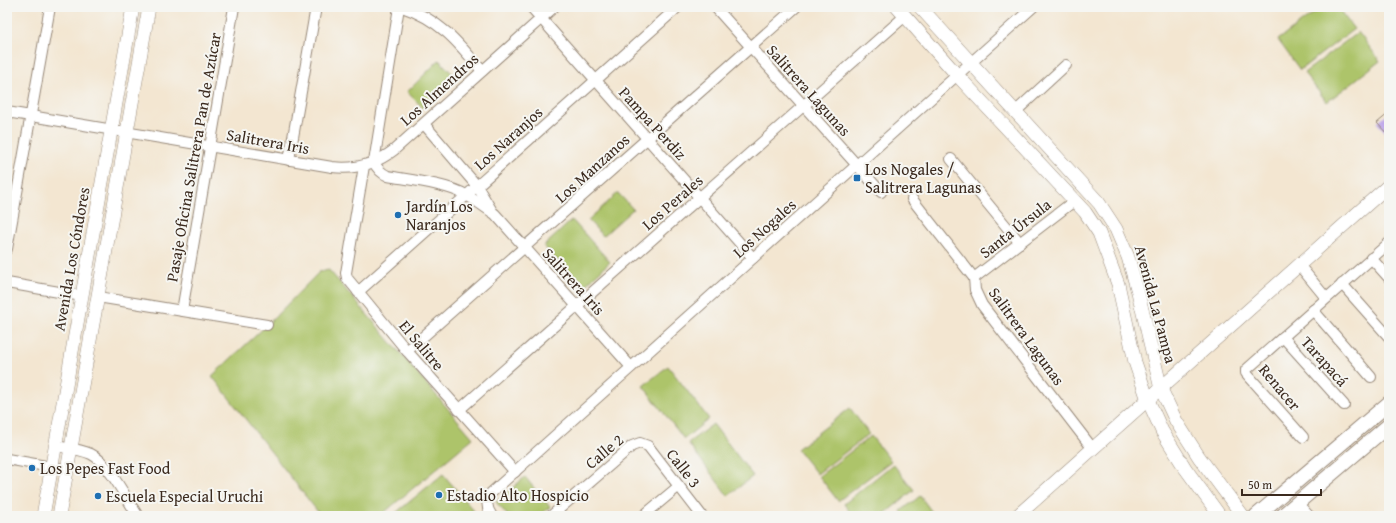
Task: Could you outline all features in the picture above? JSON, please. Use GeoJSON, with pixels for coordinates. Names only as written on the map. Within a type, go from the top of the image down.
{"type":"FeatureCollection","features":[{"type":"Feature","properties":{"kind":"main road"},"geometry":{"type":"LineString","coordinates":[[1256,516],[1389,403]]}},
{"type":"Feature","properties":{"kind":"main road"},"geometry":{"type":"LineString","coordinates":[[1282,516],[1389,425]]}},
{"type":"Feature","properties":{"kind":"street"},"geometry":{"type":"LineString","coordinates":[[7,249],[50,7]]}},
{"type":"Feature","properties":{"kind":"street","name":"Avenida Los Cóndores"},"geometry":{"type":"LineString","coordinates":[[43,516],[133,7]]}},
{"type":"Feature","properties":{"kind":"street","name":"Avenida Los Cóndores"},"geometry":{"type":"LineString","coordinates":[[59,516],[149,7]]}},
{"type":"Feature","properties":{"kind":"street","name":"Pasaje Oficina Salitrera Pan de Azúcar"},"geometry":{"type":"LineString","coordinates":[[182,311],[234,7]]}},
{"type":"Feature","properties":{"kind":"street"},"geometry":{"type":"LineString","coordinates":[[289,160],[316,7]]}},
{"type":"Feature","properties":{"kind":"street"},"geometry":{"type":"LineString","coordinates":[[374,162],[401,7],[424,16],[446,31],[456,40],[482,71]]}},
{"type":"Feature","properties":{"kind":"street","name":"Pampa Perdiz"},"geometry":{"type":"LineString","coordinates":[[531,7],[753,258]]}},
{"type":"Feature","properties":{"kind":"street","name":"Los Almendros"},"geometry":{"type":"LineString","coordinates":[[332,167],[348,168],[364,166],[391,153],[554,7]]}},
{"type":"Feature","properties":{"kind":"street","name":"Los Naranjos"},"geometry":{"type":"LineString","coordinates":[[358,292],[678,7]]}},
{"type":"Feature","properties":{"kind":"street","name":"Salitrera Lagunas"},"geometry":{"type":"LineString","coordinates":[[715,7],[881,192]]}},
{"type":"Feature","properties":{"kind":"street","name":"Los Manzanos"},"geometry":{"type":"LineString","coordinates":[[407,351],[796,7]]}},
{"type":"Feature","properties":{"kind":"street","name":"Avenida La Pampa"},"geometry":{"type":"LineString","coordinates":[[920,7],[1099,203],[1116,229],[1128,257],[1138,292],[1161,389],[1176,421],[1198,457],[1243,516]]}},
{"type":"Feature","properties":{"kind":"street","name":"Los Nogales"},"geometry":{"type":"LineString","coordinates":[[515,472],[1033,7]]}},
{"type":"Feature","properties":{"kind":"street","name":"Avenida La Pampa"},"geometry":{"type":"LineString","coordinates":[[901,11],[957,75],[1085,212],[1099,233],[1118,284],[1135,362],[1148,400],[1162,431],[1185,468],[1220,516]]}},
{"type":"Feature","properties":{"kind":"street","name":"Los Perales"},"geometry":{"type":"LineString","coordinates":[[459,410],[803,106],[901,11]]}},
{"type":"Feature","properties":{"kind":"street"},"geometry":{"type":"LineString","coordinates":[[1015,112],[1066,65]]}},
{"type":"Feature","properties":{"kind":"street"},"geometry":{"type":"LineString","coordinates":[[7,112],[127,132]]}},
{"type":"Feature","properties":{"kind":"street","name":"Salitrera Iris"},"geometry":{"type":"LineString","coordinates":[[424,124],[477,186],[494,214],[631,367]]}},
{"type":"Feature","properties":{"kind":"street","name":"Salitrera Iris"},"geometry":{"type":"LineString","coordinates":[[127,132],[332,167]]}},
{"type":"Feature","properties":{"kind":"street"},"geometry":{"type":"LineString","coordinates":[[951,159],[1020,243]]}},
{"type":"Feature","properties":{"kind":"street","name":"Salitrera Iris"},"geometry":{"type":"LineString","coordinates":[[374,162],[378,169],[388,176],[443,187],[467,195],[494,214]]}},
{"type":"Feature","properties":{"kind":"street","name":"El Salitre"},"geometry":{"type":"LineString","coordinates":[[364,166],[346,273],[347,278],[407,351],[515,472]]}},
{"type":"Feature","properties":{"kind":"street"},"geometry":{"type":"LineString","coordinates":[[1017,516],[1389,185]]}},
{"type":"Feature","properties":{"kind":"street","name":"Salitrera Lagunas"},"geometry":{"type":"LineString","coordinates":[[912,199],[974,278],[976,290],[982,305],[1093,449]]}},
{"type":"Feature","properties":{"kind":"street","name":"Santa Úrsula"},"geometry":{"type":"LineString","coordinates":[[974,278],[1074,201]]}},
{"type":"Feature","properties":{"kind":"street"},"geometry":{"type":"LineString","coordinates":[[1283,337],[1372,258],[1388,246]]}},
{"type":"Feature","properties":{"kind":"street"},"geometry":{"type":"LineString","coordinates":[[1372,258],[1389,278]]}},
{"type":"Feature","properties":{"kind":"street"},"geometry":{"type":"LineString","coordinates":[[1299,265],[1326,298]]}},
{"type":"Feature","properties":{"kind":"street"},"geometry":{"type":"LineString","coordinates":[[7,283],[82,296]]}},
{"type":"Feature","properties":{"kind":"street"},"geometry":{"type":"LineString","coordinates":[[1342,284],[1389,337]]}},
{"type":"Feature","properties":{"kind":"street"},"geometry":{"type":"LineString","coordinates":[[98,297],[267,325]]}},
{"type":"Feature","properties":{"kind":"street"},"geometry":{"type":"LineString","coordinates":[[1313,310],[1371,377]]}},
{"type":"Feature","properties":{"kind":"street","name":"Renacer"},"geometry":{"type":"LineString","coordinates":[[1283,337],[1246,370],[1246,373],[1303,437]]}},
{"type":"Feature","properties":{"kind":"street","name":"Tarapacá"},"geometry":{"type":"LineString","coordinates":[[1283,337],[1344,405]]}},
{"type":"Feature","properties":{"kind":"street","name":"Calle 3"},"geometry":{"type":"LineString","coordinates":[[640,443],[648,446],[702,516]]}},
{"type":"Feature","properties":{"kind":"street","name":"Calle 2"},"geometry":{"type":"LineString","coordinates":[[551,516],[632,446],[640,443]]}},
{"type":"Feature","properties":{"kind":"street"},"geometry":{"type":"LineString","coordinates":[[55,446],[91,454],[102,462],[138,516]]}},
{"type":"Feature","properties":{"kind":"street"},"geometry":{"type":"LineString","coordinates":[[7,459],[68,470]]}},
{"type":"Feature","properties":{"kind":"street"},"geometry":{"type":"LineString","coordinates":[[492,516],[487,507],[489,496],[515,472]]}},
{"type":"Feature","properties":{"kind":"street"},"geometry":{"type":"LineString","coordinates":[[643,516],[678,486]]}},
{"type":"Feature","properties":{"kind":"street"},"geometry":{"type":"LineString","coordinates":[[1297,503],[1309,516]]}},
{"type":"Feature","properties":{"kind":"green space"},"geometry":{"type":"Polygon","coordinates":[[[1322,7],[1337,7],[1354,29],[1300,70],[1278,40],[1322,7]]]}},
{"type":"Feature","properties":{"kind":"green space"},"geometry":{"type":"Polygon","coordinates":[[[1358,32],[1380,61],[1327,102],[1304,73],[1358,32]]]}},
{"type":"Feature","properties":{"kind":"green space"},"geometry":{"type":"Polygon","coordinates":[[[439,60],[455,76],[423,108],[407,92],[439,60]]]}},
{"type":"Feature","properties":{"kind":"green space"},"geometry":{"type":"Polygon","coordinates":[[[618,193],[633,209],[603,236],[588,220],[618,193]]]}},
{"type":"Feature","properties":{"kind":"green space"},"geometry":{"type":"Polygon","coordinates":[[[572,220],[610,262],[582,288],[544,246],[572,220]]]}},
{"type":"Feature","properties":{"kind":"green space"},"geometry":{"type":"Polygon","coordinates":[[[329,270],[473,438],[380,516],[321,516],[212,376],[267,325],[319,272],[329,270]]]}},
{"type":"Feature","properties":{"kind":"green space"},"geometry":{"type":"Polygon","coordinates":[[[668,366],[709,419],[684,439],[643,386],[668,366]]]}},
{"type":"Feature","properties":{"kind":"green space"},"geometry":{"type":"Polygon","coordinates":[[[850,408],[869,434],[817,474],[797,449],[850,408]]]}},
{"type":"Feature","properties":{"kind":"green space"},"geometry":{"type":"Polygon","coordinates":[[[713,424],[753,476],[728,496],[688,443],[713,424]]]}},
{"type":"Feature","properties":{"kind":"green space"},"geometry":{"type":"Polygon","coordinates":[[[871,436],[891,461],[838,501],[819,476],[871,436]]]}},
{"type":"Feature","properties":{"kind":"green space"},"geometry":{"type":"Polygon","coordinates":[[[893,464],[914,490],[882,516],[853,516],[844,504],[893,464]]]}},
{"type":"Feature","properties":{"kind":"green space","name":"Estadio Alto Hospicio"},"geometry":{"type":"Polygon","coordinates":[[[443,474],[478,516],[392,516],[443,474]]]}},
{"type":"Feature","properties":{"kind":"green space"},"geometry":{"type":"Polygon","coordinates":[[[525,477],[550,507],[539,516],[508,516],[496,502],[525,477]]]}},
{"type":"Feature","properties":{"kind":"green space"},"geometry":{"type":"Polygon","coordinates":[[[920,496],[935,516],[904,516],[901,511],[920,496]]]}},
{"type":"Feature","properties":{"kind":"building"},"geometry":{"type":"Polygon","coordinates":[[[1389,113],[1389,136],[1377,123],[1389,113]]]}},
{"type":"Feature","properties":{"kind":"place","name":"Los Nogales / Salitrera Lagunas"},"geometry":{"type":"Point","coordinates":[857,178]}},
{"type":"Feature","properties":{"kind":"place","name":"Jardín Los Naranjos"},"geometry":{"type":"Point","coordinates":[398,215]}},
{"type":"Feature","properties":{"kind":"place","name":"Los Pepes Fast Food"},"geometry":{"type":"Point","coordinates":[32,468]}},
{"type":"Feature","properties":{"kind":"place","name":"Estadio Alto Hospicio"},"geometry":{"type":"Point","coordinates":[439,495]}},
{"type":"Feature","properties":{"kind":"place","name":"Escuela Especial Uruchi"},"geometry":{"type":"Point","coordinates":[98,496]}}]}
